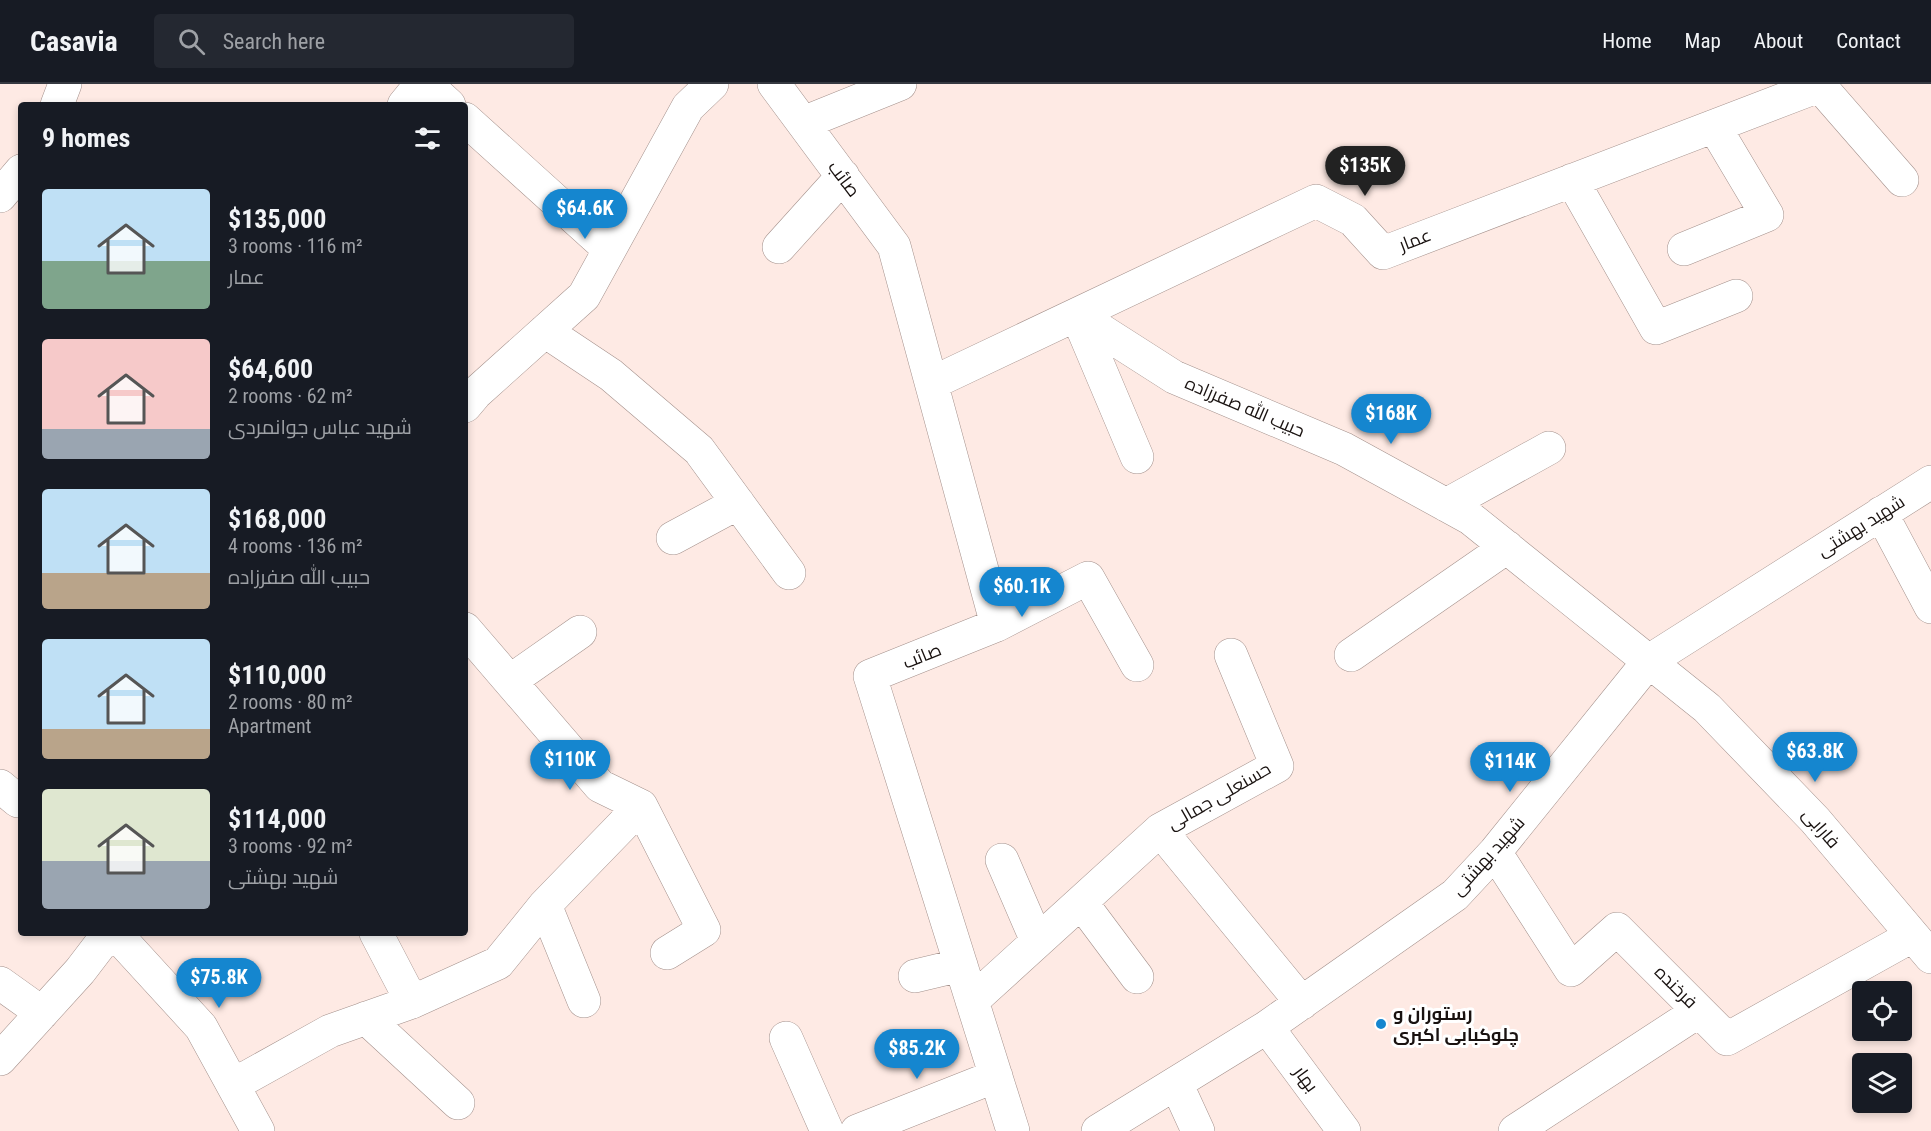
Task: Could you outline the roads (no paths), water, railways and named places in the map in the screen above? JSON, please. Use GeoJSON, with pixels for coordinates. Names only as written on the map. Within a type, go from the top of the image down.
{"type":"FeatureCollection","features":[{"type":"Feature","properties":{"kind":"street"},"geometry":{"type":"LineString","coordinates":[[58,102],[65,84]]}},
{"type":"Feature","properties":{"kind":"street"},"geometry":{"type":"LineString","coordinates":[[407,102],[421,84]]}},
{"type":"Feature","properties":{"kind":"street"},"geometry":{"type":"LineString","coordinates":[[426,84],[446,102]]}},
{"type":"Feature","properties":{"kind":"street"},"geometry":{"type":"LineString","coordinates":[[468,402],[584,296],[688,107],[712,84]]}},
{"type":"Feature","properties":{"kind":"street","name":"صائب"},"geometry":{"type":"LineString","coordinates":[[774,84],[894,246],[997,625],[870,676],[1013,1131]]}},
{"type":"Feature","properties":{"kind":"street"},"geometry":{"type":"LineString","coordinates":[[803,123],[900,84]]}},
{"type":"Feature","properties":{"kind":"street"},"geometry":{"type":"LineString","coordinates":[[1822,85],[1902,180]]}},
{"type":"Feature","properties":{"kind":"street","name":"عمار"},"geometry":{"type":"LineString","coordinates":[[932,383],[1316,201],[1353,220],[1383,253],[1822,85]]}},
{"type":"Feature","properties":{"kind":"street"},"geometry":{"type":"LineString","coordinates":[[468,122],[609,249]]}},
{"type":"Feature","properties":{"kind":"street"},"geometry":{"type":"LineString","coordinates":[[1684,249],[1767,214],[1714,126]]}},
{"type":"Feature","properties":{"kind":"street"},"geometry":{"type":"LineString","coordinates":[[779,247],[843,176]]}},
{"type":"Feature","properties":{"kind":"street"},"geometry":{"type":"LineString","coordinates":[[1572,180],[1656,328],[1736,296]]}},
{"type":"Feature","properties":{"kind":"street"},"geometry":{"type":"LineString","coordinates":[[1077,315],[1137,457]]}},
{"type":"Feature","properties":{"kind":"street","name":"حبیب الله صفرزاده"},"geometry":{"type":"LineString","coordinates":[[1077,315],[1174,377],[1344,449],[1470,518],[1649,661]]}},
{"type":"Feature","properties":{"kind":"street"},"geometry":{"type":"LineString","coordinates":[[545,331],[611,375],[699,450],[789,573]]}},
{"type":"Feature","properties":{"kind":"street"},"geometry":{"type":"LineString","coordinates":[[1446,505],[1549,448]]}},
{"type":"Feature","properties":{"kind":"street","name":"شهید بهشتی"},"geometry":{"type":"LineString","coordinates":[[1098,1131],[1268,1027],[1455,895],[1496,852],[1649,661],[1931,482]]}},
{"type":"Feature","properties":{"kind":"street"},"geometry":{"type":"LineString","coordinates":[[673,538],[738,503]]}},
{"type":"Feature","properties":{"kind":"street"},"geometry":{"type":"LineString","coordinates":[[1881,513],[1931,607]]}},
{"type":"Feature","properties":{"kind":"street"},"geometry":{"type":"LineString","coordinates":[[1351,655],[1507,547]]}},
{"type":"Feature","properties":{"kind":"street"},"geometry":{"type":"LineString","coordinates":[[997,625],[1088,578],[1137,665]]}},
{"type":"Feature","properties":{"kind":"street"},"geometry":{"type":"LineString","coordinates":[[468,632],[600,786],[641,806],[704,930],[667,953]]}},
{"type":"Feature","properties":{"kind":"street"},"geometry":{"type":"LineString","coordinates":[[510,681],[580,632]]}},
{"type":"Feature","properties":{"kind":"street","name":"حسنعلی جمالی"},"geometry":{"type":"LineString","coordinates":[[1231,655],[1277,766],[1160,830],[1302,1003]]}},
{"type":"Feature","properties":{"kind":"street","name":"فارابی"},"geometry":{"type":"LineString","coordinates":[[1649,661],[1707,708],[1815,820],[1922,947]]}},
{"type":"Feature","properties":{"kind":"street"},"geometry":{"type":"LineString","coordinates":[[232,1085],[330,1031],[412,1002],[498,963],[545,905],[641,806]]}},
{"type":"Feature","properties":{"kind":"street"},"geometry":{"type":"LineString","coordinates":[[972,1000],[1160,830]]}},
{"type":"Feature","properties":{"kind":"street","name":"فرخنده"},"geometry":{"type":"LineString","coordinates":[[1496,852],[1571,970],[1617,929],[1727,1039],[1922,947]]}},
{"type":"Feature","properties":{"kind":"street"},"geometry":{"type":"LineString","coordinates":[[1002,860],[1037,941]]}},
{"type":"Feature","properties":{"kind":"street"},"geometry":{"type":"LineString","coordinates":[[1081,902],[1137,977]]}},
{"type":"Feature","properties":{"kind":"street"},"geometry":{"type":"LineString","coordinates":[[545,905],[584,1001]]}},
{"type":"Feature","properties":{"kind":"street"},"geometry":{"type":"LineString","coordinates":[[0,1059],[80,971],[107,936]]}},
{"type":"Feature","properties":{"kind":"street"},"geometry":{"type":"LineString","coordinates":[[118,936],[201,1027],[258,1131]]}},
{"type":"Feature","properties":{"kind":"street"},"geometry":{"type":"LineString","coordinates":[[378,936],[412,1002]]}},
{"type":"Feature","properties":{"kind":"street"},"geometry":{"type":"LineString","coordinates":[[915,976],[961,965]]}},
{"type":"Feature","properties":{"kind":"street"},"geometry":{"type":"LineString","coordinates":[[0,983],[42,1013]]}},
{"type":"Feature","properties":{"kind":"street"},"geometry":{"type":"LineString","coordinates":[[1515,1131],[1699,1011]]}},
{"type":"Feature","properties":{"kind":"street"},"geometry":{"type":"LineString","coordinates":[[366,1018],[458,1102]]}},
{"type":"Feature","properties":{"kind":"street","name":"بهار"},"geometry":{"type":"LineString","coordinates":[[1268,1027],[1344,1131]]}},
{"type":"Feature","properties":{"kind":"street"},"geometry":{"type":"LineString","coordinates":[[786,1038],[827,1131]]}},
{"type":"Feature","properties":{"kind":"street"},"geometry":{"type":"LineString","coordinates":[[857,1131],[996,1076]]}},
{"type":"Feature","properties":{"kind":"street"},"geometry":{"type":"LineString","coordinates":[[1176,1083],[1198,1131]]}},
{"type":"Feature","properties":{"kind":"place","name":"رستوران و چلوکبابی اکبری"},"geometry":{"type":"Point","coordinates":[1381,1024]}}]}
